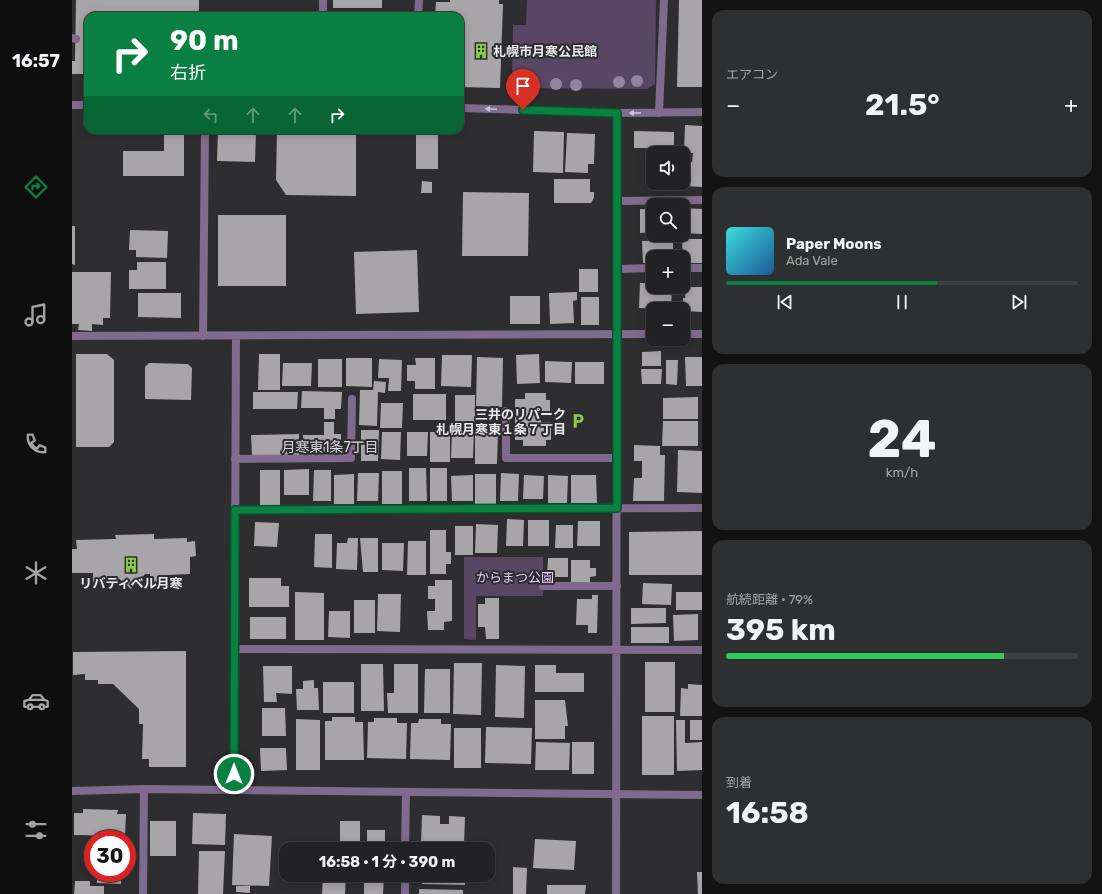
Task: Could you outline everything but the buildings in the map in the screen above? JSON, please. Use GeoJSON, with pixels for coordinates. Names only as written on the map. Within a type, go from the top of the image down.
{"type":"FeatureCollection","features":[{"type":"Feature","properties":{"kind":"street"},"geometry":{"type":"LineString","coordinates":[[323,0],[323,12]]}},
{"type":"Feature","properties":{"kind":"street"},"geometry":{"type":"LineString","coordinates":[[418,12],[419,0]]}},
{"type":"Feature","properties":{"kind":"street"},"geometry":{"type":"LineString","coordinates":[[659,113],[664,0]]}},
{"type":"Feature","properties":{"kind":"street"},"geometry":{"type":"LineString","coordinates":[[72,105],[84,105]]}},
{"type":"Feature","properties":{"kind":"street"},"geometry":{"type":"LineString","coordinates":[[464,108],[617,113],[702,112]]}},
{"type":"Feature","properties":{"kind":"street"},"geometry":{"type":"LineString","coordinates":[[616,894],[618,334],[617,113]]}},
{"type":"Feature","properties":{"kind":"street"},"geometry":{"type":"LineString","coordinates":[[203,336],[204,134]]}},
{"type":"Feature","properties":{"kind":"street"},"geometry":{"type":"LineString","coordinates":[[617,201],[702,200]]}},
{"type":"Feature","properties":{"kind":"street"},"geometry":{"type":"LineString","coordinates":[[618,269],[646,268]]}},
{"type":"Feature","properties":{"kind":"street"},"geometry":{"type":"LineString","coordinates":[[690,268],[702,268]]}},
{"type":"Feature","properties":{"kind":"street"},"geometry":{"type":"LineString","coordinates":[[72,336],[646,334]]}},
{"type":"Feature","properties":{"kind":"street"},"geometry":{"type":"LineString","coordinates":[[690,334],[702,334]]}},
{"type":"Feature","properties":{"kind":"street"},"geometry":{"type":"LineString","coordinates":[[234,790],[236,336]]}},
{"type":"Feature","properties":{"kind":"street"},"geometry":{"type":"LineString","coordinates":[[235,459],[352,458],[352,399]]}},
{"type":"Feature","properties":{"kind":"street"},"geometry":{"type":"LineString","coordinates":[[506,411],[506,458],[617,458]]}},
{"type":"Feature","properties":{"kind":"street"},"geometry":{"type":"LineString","coordinates":[[235,510],[702,508]]}},
{"type":"Feature","properties":{"kind":"street"},"geometry":{"type":"LineString","coordinates":[[543,586],[617,586]]}},
{"type":"Feature","properties":{"kind":"street"},"geometry":{"type":"LineString","coordinates":[[234,649],[702,650]]}},
{"type":"Feature","properties":{"kind":"street"},"geometry":{"type":"LineString","coordinates":[[143,894],[144,789]]}},
{"type":"Feature","properties":{"kind":"street"},"geometry":{"type":"LineString","coordinates":[[72,791],[144,789],[702,795]]}},
{"type":"Feature","properties":{"kind":"street"},"geometry":{"type":"LineString","coordinates":[[405,842],[406,792]]}},
{"type":"Feature","properties":{"kind":"street"},"geometry":{"type":"LineString","coordinates":[[405,882],[405,894]]}},
{"type":"Feature","properties":{"kind":"green space"},"geometry":{"type":"Polygon","coordinates":[[[527,0],[656,0],[655,84],[647,89],[512,88],[513,25],[526,25],[527,0]]]}},
{"type":"Feature","properties":{"kind":"green space","name":"からまつ公園"},"geometry":{"type":"Polygon","coordinates":[[[464,557],[543,557],[543,596],[476,596],[476,640],[464,639],[464,557]]]}},
{"type":"Feature","properties":{"kind":"place","name":"札幌市月寒公民館"},"geometry":{"type":"Point","coordinates":[481,51]}},
{"type":"Feature","properties":{"kind":"place","name":"三井のリパーク 札幌月寒東１条７丁目"},"geometry":{"type":"Point","coordinates":[578,421]}},
{"type":"Feature","properties":{"kind":"place","name":"リバティベル月寒"},"geometry":{"type":"Point","coordinates":[131,565]}},
{"type":"Feature","properties":{"kind":"district","name":"月寒東1条7丁目"},"geometry":{"type":"Point","coordinates":[330,447]}},
{"type":"Feature","properties":{"kind":"route"},"geometry":{"type":"LineString","coordinates":[[234,774],[235,510],[617,508],[617,113],[523,110]]}}]}
